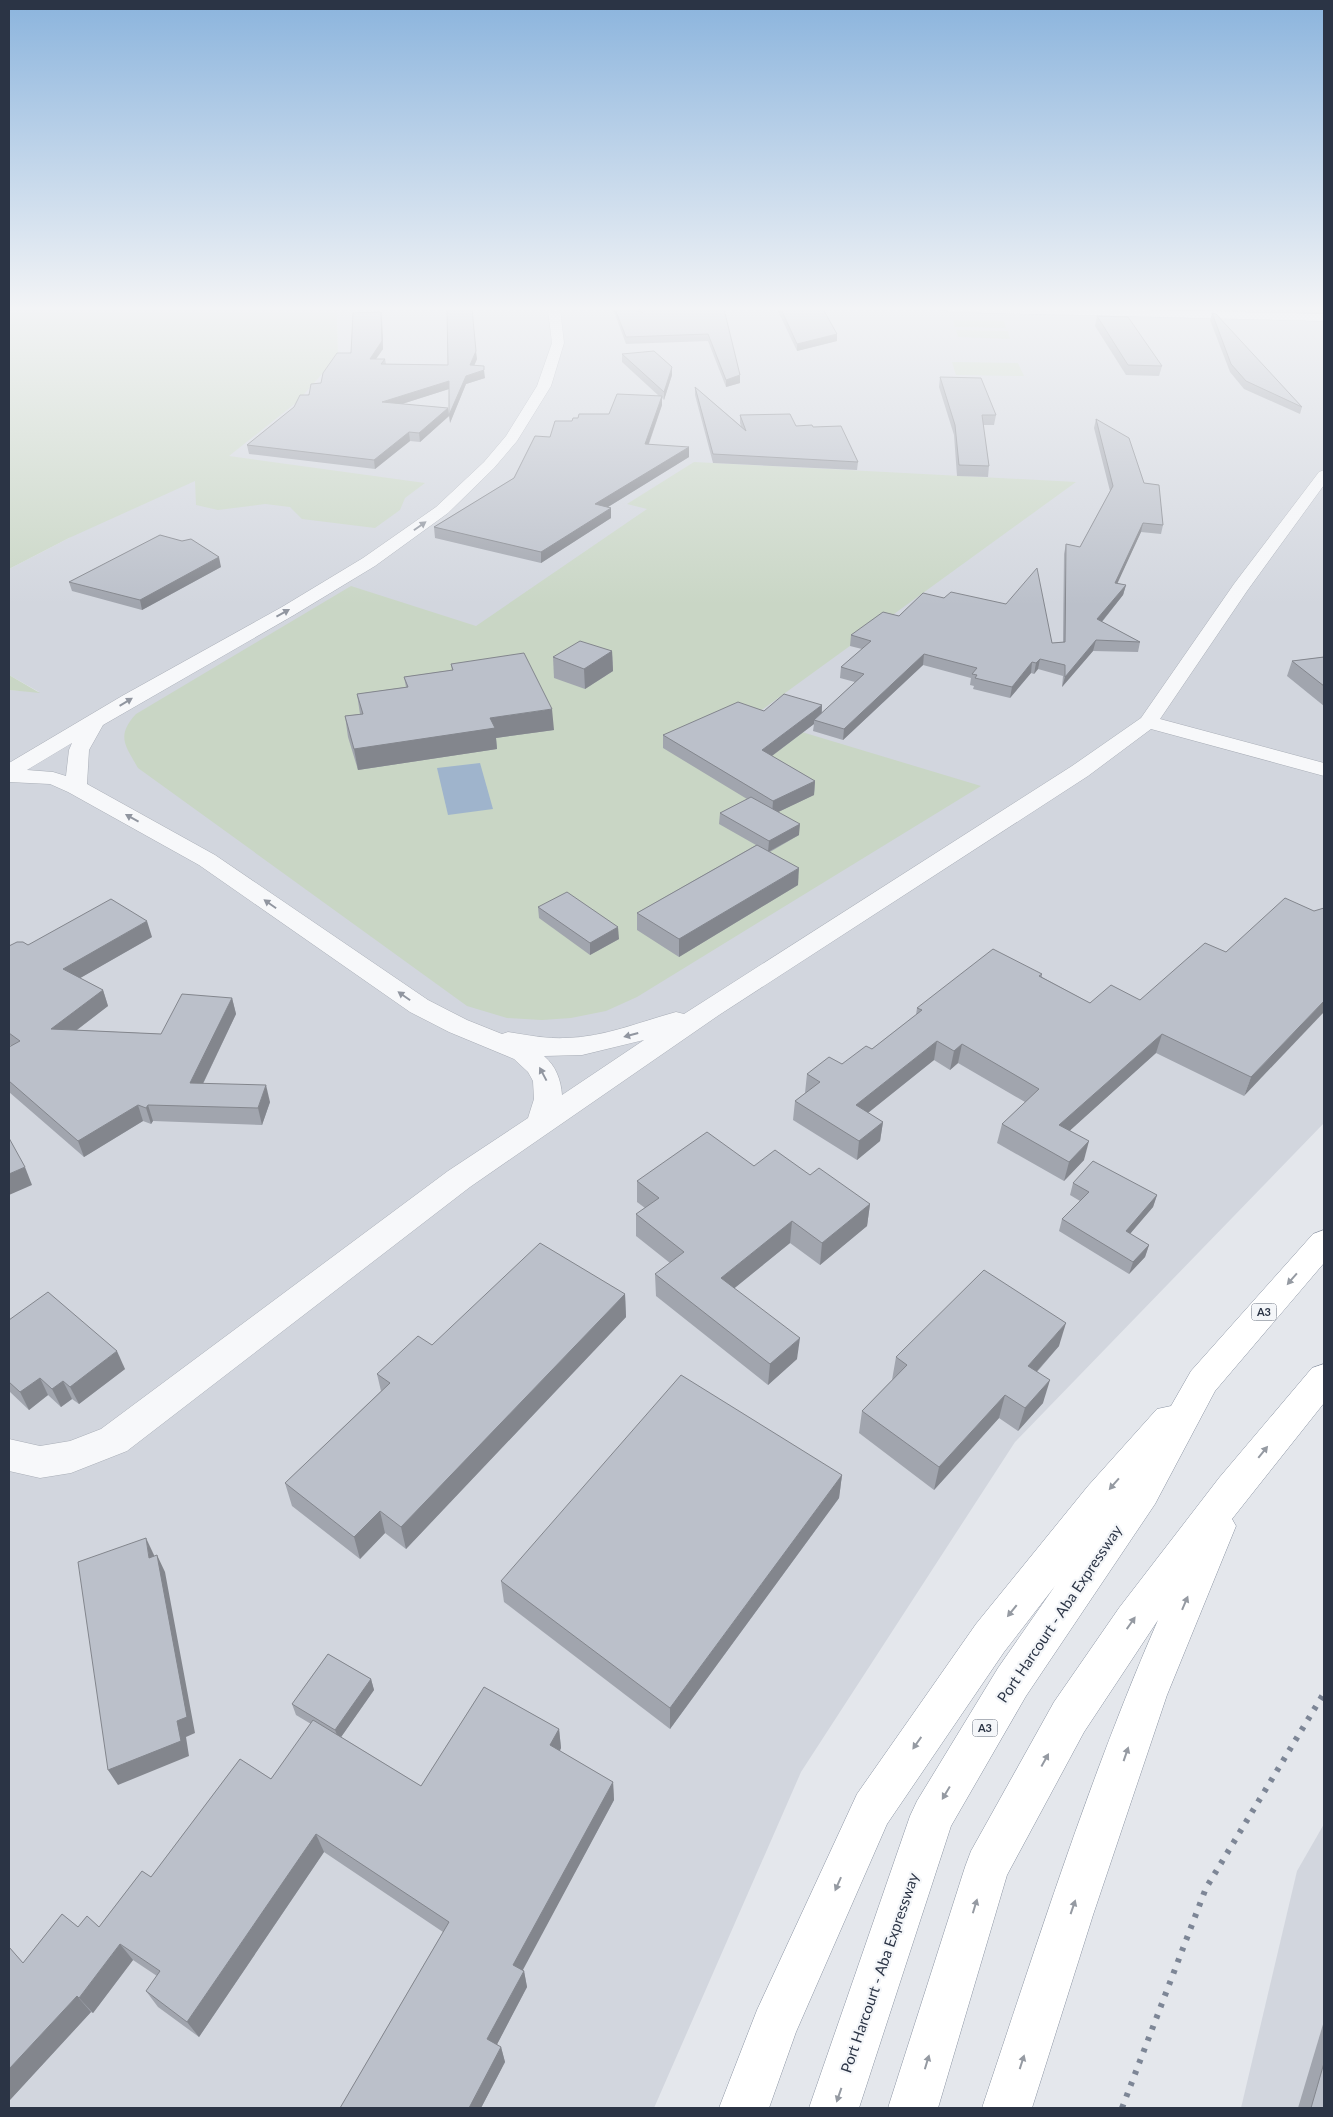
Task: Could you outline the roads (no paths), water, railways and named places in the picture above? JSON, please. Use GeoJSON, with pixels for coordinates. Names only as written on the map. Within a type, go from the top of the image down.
{"type":"FeatureCollection","features":[{"type":"Feature","properties":{"kind":"highway","name":"Port Harcourt - Aba Expressway"},"geometry":{"type":"LineString","coordinates":[[834,2108],[932,1816],[1012,1682],[1142,1492],[1203,1381],[1324,1242]]}},
{"type":"Feature","properties":{"kind":"highway"},"geometry":{"type":"LineString","coordinates":[[913,2108],[987,1867],[1069,1717],[1133,1621],[1232,1490],[1324,1378]]}},
{"type":"Feature","properties":{"kind":"highway"},"geometry":{"type":"LineString","coordinates":[[744,2108],[774,2027],[872,1809],[990,1638],[1101,1498],[1203,1381]]}},
{"type":"Feature","properties":{"kind":"highway"},"geometry":{"type":"LineString","coordinates":[[1007,2108],[1070,1915],[1146,1695],[1232,1490]]}},
{"type":"Feature","properties":{"kind":"street"},"geometry":{"type":"LineString","coordinates":[[9,764],[149,672],[333,570],[417,513],[475,460],[494,438],[514,408]]}},
{"type":"Feature","properties":{"kind":"street"},"geometry":{"type":"LineString","coordinates":[[9,770],[22,765],[95,720],[288,611],[369,562],[442,510],[461,494],[512,438],[531,408]]}},
{"type":"Feature","properties":{"kind":"street"},"geometry":{"type":"LineString","coordinates":[[9,1455],[40,1462],[71,1456],[114,1440],[459,1179],[710,1009],[1066,780],[1148,722],[1240,588],[1324,475]]}},
{"type":"Feature","properties":{"kind":"street"},"geometry":{"type":"LineString","coordinates":[[76,786],[79,750],[95,720]]}},
{"type":"Feature","properties":{"kind":"street"},"geometry":{"type":"LineString","coordinates":[[1148,722],[1324,770]]}},
{"type":"Feature","properties":{"kind":"street"},"geometry":{"type":"LineString","coordinates":[[9,776],[53,778],[76,786],[206,860],[418,1006],[458,1026],[494,1039],[524,1053],[539,1066],[547,1081],[548,1099],[542,1122]]}},
{"type":"Feature","properties":{"kind":"street"},"geometry":{"type":"LineString","coordinates":[[494,1039],[552,1047],[593,1044],[631,1036],[710,1009]]}},
{"type":"Feature","properties":{"kind":"water"},"geometry":{"type":"Polygon","coordinates":[[[480,763],[493,809],[448,815],[437,768],[480,763]]]}},
{"type":"Feature","properties":{"kind":"railway"},"geometry":{"type":"LineString","coordinates":[[1122,2108],[1206,1888],[1324,1693]]}}]}
